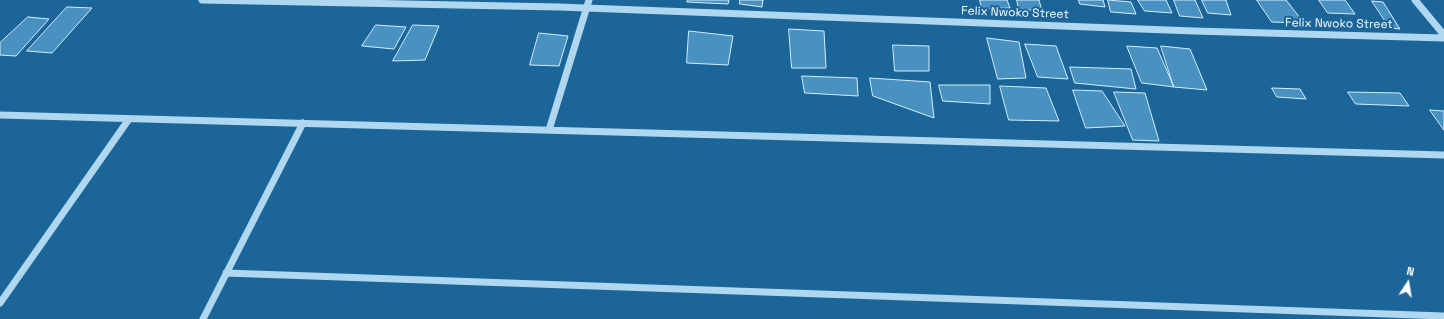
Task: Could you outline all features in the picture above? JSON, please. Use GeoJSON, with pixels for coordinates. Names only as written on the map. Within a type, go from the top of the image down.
{"type":"FeatureCollection","features":[{"type":"Feature","properties":{"kind":"street","name":"Felix Nwoko Street"},"geometry":{"type":"LineString","coordinates":[[202,0],[558,7],[1194,31],[1444,36]]}},
{"type":"Feature","properties":{"kind":"street"},"geometry":{"type":"LineString","coordinates":[[549,130],[589,0]]}},
{"type":"Feature","properties":{"kind":"street"},"geometry":{"type":"LineString","coordinates":[[1415,0],[1444,36]]}},
{"type":"Feature","properties":{"kind":"street"},"geometry":{"type":"LineString","coordinates":[[0,115],[1444,155]]}},
{"type":"Feature","properties":{"kind":"street"},"geometry":{"type":"LineString","coordinates":[[0,303],[129,119]]}},
{"type":"Feature","properties":{"kind":"street"},"geometry":{"type":"LineString","coordinates":[[203,319],[303,123]]}},
{"type":"Feature","properties":{"kind":"street"},"geometry":{"type":"LineString","coordinates":[[226,273],[1444,316]]}},
{"type":"Feature","properties":{"kind":"building"},"geometry":{"type":"Polygon","coordinates":[[[688,0],[729,0],[728,4],[687,2],[688,0]]]}},
{"type":"Feature","properties":{"kind":"building"},"geometry":{"type":"Polygon","coordinates":[[[740,0],[763,0],[762,7],[740,4],[740,0]]]}},
{"type":"Feature","properties":{"kind":"building"},"geometry":{"type":"Polygon","coordinates":[[[980,0],[1007,0],[1010,8],[982,9],[980,0]]]}},
{"type":"Feature","properties":{"kind":"building"},"geometry":{"type":"Polygon","coordinates":[[[1017,0],[1039,0],[1042,11],[1019,9],[1017,0]]]}},
{"type":"Feature","properties":{"kind":"building"},"geometry":{"type":"Polygon","coordinates":[[[1079,0],[1103,0],[1105,7],[1080,4],[1079,0]]]}},
{"type":"Feature","properties":{"kind":"building"},"geometry":{"type":"Polygon","coordinates":[[[1108,0],[1131,2],[1136,14],[1111,12],[1108,0]]]}},
{"type":"Feature","properties":{"kind":"building"},"geometry":{"type":"Polygon","coordinates":[[[1138,0],[1166,0],[1172,13],[1145,11],[1138,0]]]}},
{"type":"Feature","properties":{"kind":"building"},"geometry":{"type":"Polygon","coordinates":[[[1174,0],[1195,0],[1203,18],[1180,16],[1174,0]]]}},
{"type":"Feature","properties":{"kind":"building"},"geometry":{"type":"Polygon","coordinates":[[[1202,0],[1226,0],[1231,15],[1208,13],[1202,0]]]}},
{"type":"Feature","properties":{"kind":"building"},"geometry":{"type":"Polygon","coordinates":[[[1257,0],[1286,0],[1304,23],[1272,22],[1257,0]]]}},
{"type":"Feature","properties":{"kind":"building"},"geometry":{"type":"Polygon","coordinates":[[[1319,0],[1345,0],[1355,14],[1328,13],[1319,0]]]}},
{"type":"Feature","properties":{"kind":"building"},"geometry":{"type":"Polygon","coordinates":[[[1372,1],[1383,2],[1400,29],[1390,28],[1372,1]]]}},
{"type":"Feature","properties":{"kind":"building"},"geometry":{"type":"Polygon","coordinates":[[[67,7],[92,8],[52,53],[27,51],[67,7]]]}},
{"type":"Feature","properties":{"kind":"building"},"geometry":{"type":"Polygon","coordinates":[[[28,17],[49,19],[16,56],[0,55],[0,43],[28,17]]]}},
{"type":"Feature","properties":{"kind":"building"},"geometry":{"type":"Polygon","coordinates":[[[376,25],[406,27],[394,49],[362,46],[376,25]]]}},
{"type":"Feature","properties":{"kind":"building"},"geometry":{"type":"Polygon","coordinates":[[[413,25],[439,26],[425,60],[393,61],[413,25]]]}},
{"type":"Feature","properties":{"kind":"building"},"geometry":{"type":"Polygon","coordinates":[[[789,29],[824,31],[826,68],[792,68],[789,29]]]}},
{"type":"Feature","properties":{"kind":"building"},"geometry":{"type":"Polygon","coordinates":[[[689,31],[733,36],[728,65],[687,63],[689,31]]]}},
{"type":"Feature","properties":{"kind":"building"},"geometry":{"type":"Polygon","coordinates":[[[539,33],[568,36],[559,66],[530,65],[539,33]]]}},
{"type":"Feature","properties":{"kind":"building"},"geometry":{"type":"Polygon","coordinates":[[[987,38],[1019,42],[1026,78],[998,79],[987,38]]]}},
{"type":"Feature","properties":{"kind":"building"},"geometry":{"type":"Polygon","coordinates":[[[1025,44],[1056,46],[1068,79],[1038,77],[1025,44]]]}},
{"type":"Feature","properties":{"kind":"building"},"geometry":{"type":"Polygon","coordinates":[[[893,45],[929,46],[929,71],[895,71],[893,45]]]}},
{"type":"Feature","properties":{"kind":"building"},"geometry":{"type":"Polygon","coordinates":[[[1127,46],[1157,48],[1174,87],[1142,83],[1127,46]]]}},
{"type":"Feature","properties":{"kind":"building"},"geometry":{"type":"Polygon","coordinates":[[[1161,46],[1190,49],[1207,90],[1174,87],[1161,46]]]}},
{"type":"Feature","properties":{"kind":"building"},"geometry":{"type":"Polygon","coordinates":[[[1070,67],[1131,69],[1136,89],[1075,83],[1070,67]]]}},
{"type":"Feature","properties":{"kind":"building"},"geometry":{"type":"Polygon","coordinates":[[[802,76],[857,78],[858,96],[805,93],[802,76]]]}},
{"type":"Feature","properties":{"kind":"building"},"geometry":{"type":"Polygon","coordinates":[[[870,78],[930,82],[934,118],[873,96],[870,78]]]}},
{"type":"Feature","properties":{"kind":"building"},"geometry":{"type":"Polygon","coordinates":[[[939,85],[990,85],[990,104],[943,101],[939,85]]]}},
{"type":"Feature","properties":{"kind":"building"},"geometry":{"type":"Polygon","coordinates":[[[1000,86],[1046,88],[1059,121],[1009,120],[1000,86]]]}},
{"type":"Feature","properties":{"kind":"building"},"geometry":{"type":"Polygon","coordinates":[[[1272,88],[1300,89],[1306,99],[1277,97],[1272,88]]]}},
{"type":"Feature","properties":{"kind":"building"},"geometry":{"type":"Polygon","coordinates":[[[1073,90],[1102,91],[1125,126],[1086,128],[1073,90]]]}},
{"type":"Feature","properties":{"kind":"building"},"geometry":{"type":"Polygon","coordinates":[[[1114,92],[1145,93],[1159,141],[1133,140],[1114,92]]]}},
{"type":"Feature","properties":{"kind":"building"},"geometry":{"type":"Polygon","coordinates":[[[1348,92],[1400,93],[1409,106],[1356,104],[1348,92]]]}},
{"type":"Feature","properties":{"kind":"building"},"geometry":{"type":"Polygon","coordinates":[[[1430,110],[1444,111],[1444,130],[1430,110]]]}}]}
